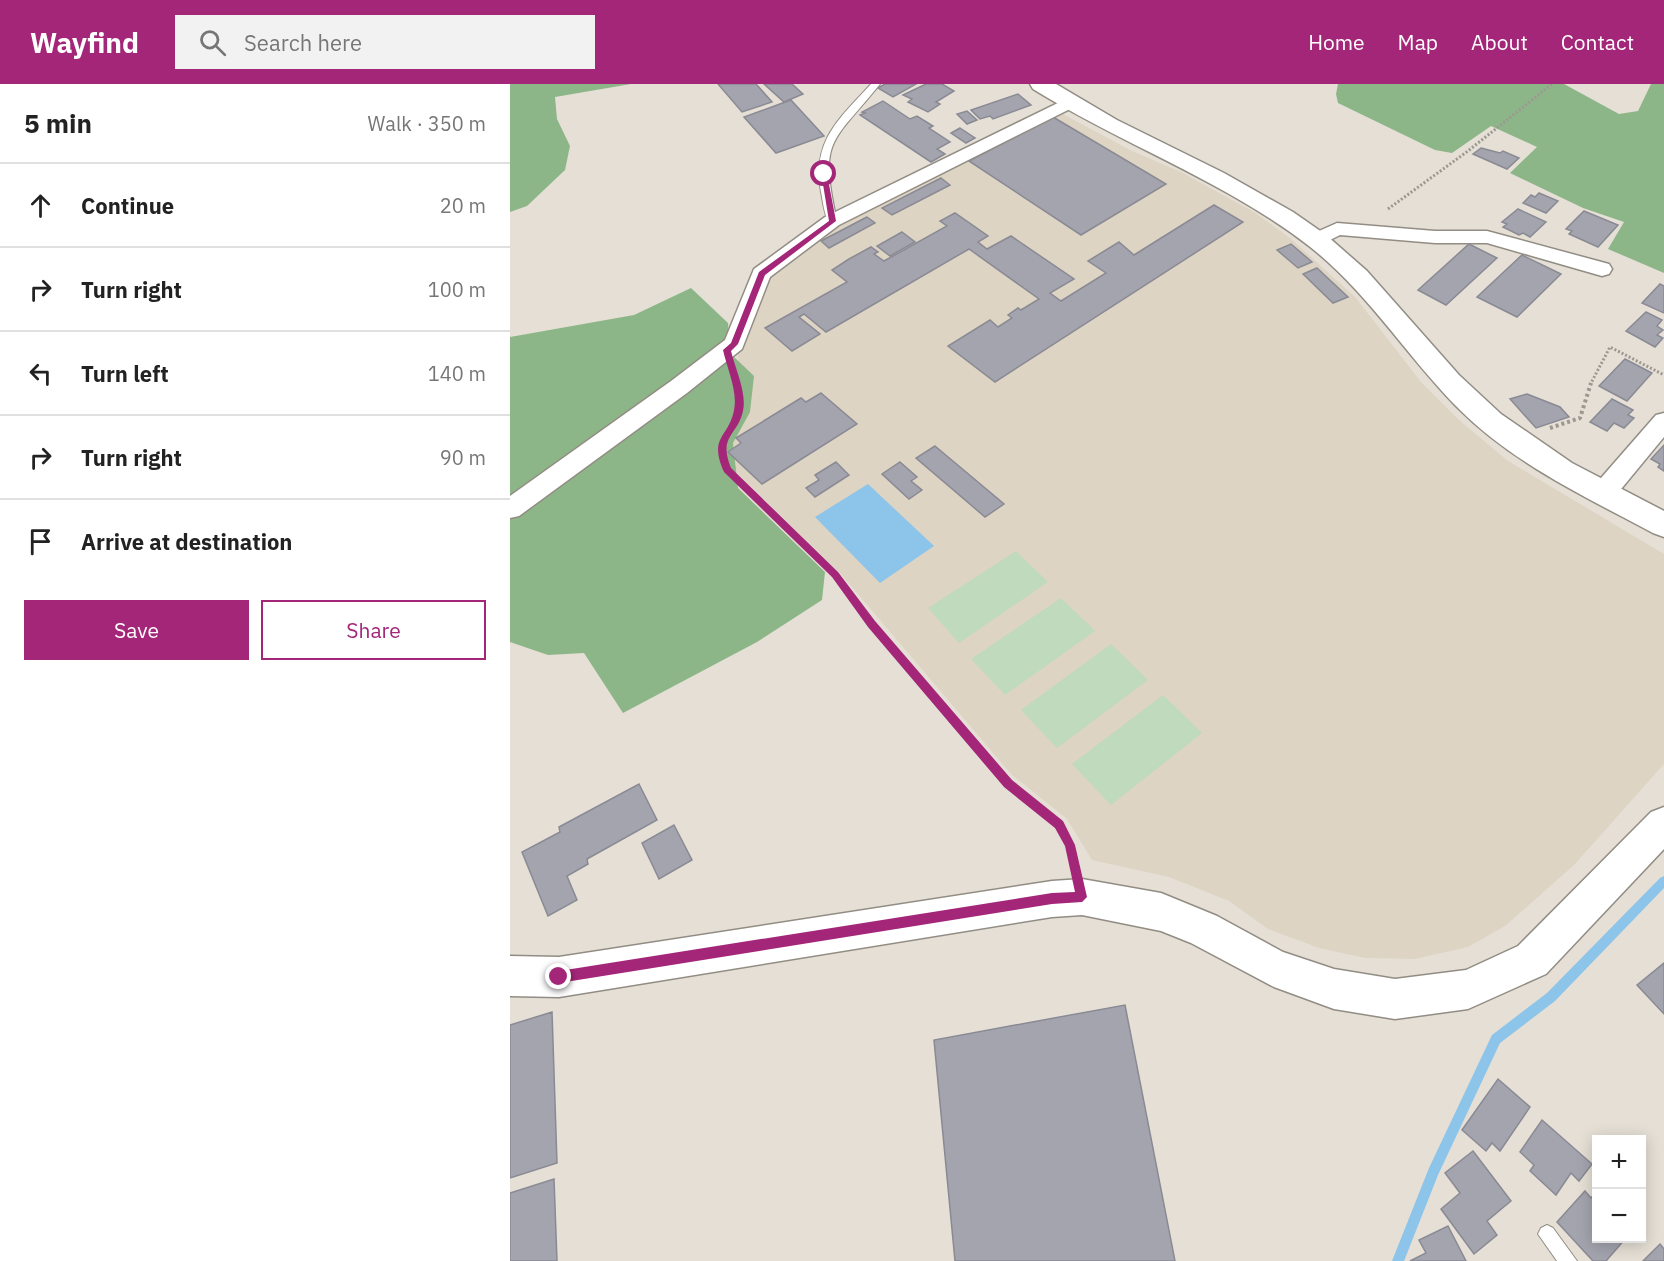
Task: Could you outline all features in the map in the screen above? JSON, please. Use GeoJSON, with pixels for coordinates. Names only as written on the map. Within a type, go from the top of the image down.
{"type":"FeatureCollection","features":[{"type":"Feature","properties":{"kind":"street"},"geometry":{"type":"LineString","coordinates":[[1041,84],[1068,103],[1138,140],[1235,186],[1327,234],[1487,237],[1602,269]]}},
{"type":"Feature","properties":{"kind":"street"},"geometry":{"type":"LineString","coordinates":[[510,509],[734,344],[762,274],[832,221],[1068,103]]}},
{"type":"Feature","properties":{"kind":"street"},"geometry":{"type":"LineString","coordinates":[[1327,234],[1355,272],[1379,297],[1447,379],[1471,403],[1515,440],[1562,472],[1664,525]]}},
{"type":"Feature","properties":{"kind":"street"},"geometry":{"type":"LineString","coordinates":[[1603,493],[1664,421]]}},
{"type":"Feature","properties":{"kind":"street"},"geometry":{"type":"LineString","coordinates":[[510,976],[559,977],[1052,899],[1082,897],[1161,912],[1203,929],[1274,968],[1334,988],[1395,999],[1468,989],[1532,960],[1664,824]]}},
{"type":"Feature","properties":{"kind":"lane"},"geometry":{"type":"LineString","coordinates":[[832,221],[824,174],[824,154],[843,121],[876,84]]}},
{"type":"Feature","properties":{"kind":"lane"},"geometry":{"type":"LineString","coordinates":[[1547,1234],[1568,1261]]}},
{"type":"Feature","properties":{"kind":"path"},"geometry":{"type":"LineString","coordinates":[[1327,234],[1393,207],[1552,84]]}},
{"type":"Feature","properties":{"kind":"path"},"geometry":{"type":"LineString","coordinates":[[1515,440],[1580,418],[1588,389],[1610,347],[1664,375]]}},
{"type":"Feature","properties":{"kind":"path"},"geometry":{"type":"LineString","coordinates":[[727,350],[739,401],[738,413],[722,440],[722,456],[727,469],[835,574],[871,624],[1008,784],[1059,825],[1070,845],[1082,897]]}},
{"type":"Feature","properties":{"kind":"shaded area"},"geometry":{"type":"Polygon","coordinates":[[[1059,112],[1132,151],[1181,172],[1254,212],[1290,238],[1356,298],[1421,382],[1459,420],[1508,461],[1664,554],[1664,764],[1574,865],[1505,926],[1468,947],[1415,959],[1365,958],[1319,948],[1268,929],[1229,901],[1169,877],[1092,860],[1067,819],[1011,774],[840,573],[731,467],[729,440],[743,392],[737,351],[766,280],[773,272],[840,222],[1059,112]]]}},
{"type":"Feature","properties":{"kind":"green space"},"geometry":{"type":"Polygon","coordinates":[[[510,84],[631,84],[555,97],[557,119],[570,146],[565,170],[527,206],[510,212],[510,84]]]}},
{"type":"Feature","properties":{"kind":"green space"},"geometry":{"type":"Polygon","coordinates":[[[1338,84],[1564,84],[1619,114],[1638,111],[1651,84],[1664,84],[1664,273],[1608,249],[1624,222],[1583,208],[1510,173],[1537,147],[1491,126],[1452,153],[1435,150],[1338,103],[1336,94],[1338,84]]]}},
{"type":"Feature","properties":{"kind":"green space"},"geometry":{"type":"Polygon","coordinates":[[[691,288],[728,323],[730,353],[754,376],[750,412],[733,443],[738,488],[825,572],[822,600],[757,642],[623,713],[584,653],[548,655],[510,642],[510,337],[634,315],[691,288]]]}},
{"type":"Feature","properties":{"kind":"green space"},"geometry":{"type":"Polygon","coordinates":[[[1016,551],[1048,582],[959,643],[928,608],[1016,551]]]}},
{"type":"Feature","properties":{"kind":"green space"},"geometry":{"type":"Polygon","coordinates":[[[1061,598],[1095,631],[1005,695],[971,659],[1061,598]]]}},
{"type":"Feature","properties":{"kind":"green space"},"geometry":{"type":"Polygon","coordinates":[[[1111,644],[1148,680],[1057,748],[1021,710],[1111,644]]]}},
{"type":"Feature","properties":{"kind":"green space"},"geometry":{"type":"Polygon","coordinates":[[[1163,695],[1202,733],[1111,805],[1072,764],[1163,695]]]}},
{"type":"Feature","properties":{"kind":"water"},"geometry":{"type":"Polygon","coordinates":[[[868,484],[934,546],[880,583],[815,517],[868,484]]]}},
{"type":"Feature","properties":{"kind":"building"},"geometry":{"type":"Polygon","coordinates":[[[718,84],[756,84],[772,102],[742,112],[718,84]]]}},
{"type":"Feature","properties":{"kind":"building"},"geometry":{"type":"Polygon","coordinates":[[[764,84],[792,84],[803,94],[784,102],[764,84]]]}},
{"type":"Feature","properties":{"kind":"building"},"geometry":{"type":"Polygon","coordinates":[[[885,84],[916,84],[893,97],[878,88],[885,84]]]}},
{"type":"Feature","properties":{"kind":"building"},"geometry":{"type":"Polygon","coordinates":[[[926,84],[942,84],[954,91],[936,102],[940,104],[928,112],[908,102],[912,99],[903,95],[926,84]]]}},
{"type":"Feature","properties":{"kind":"building"},"geometry":{"type":"Polygon","coordinates":[[[1018,94],[1031,105],[993,119],[990,116],[980,119],[971,110],[1018,94]]]}},
{"type":"Feature","properties":{"kind":"building"},"geometry":{"type":"Polygon","coordinates":[[[791,100],[824,136],[776,153],[744,117],[791,100]]]}},
{"type":"Feature","properties":{"kind":"building"},"geometry":{"type":"Polygon","coordinates":[[[883,101],[910,119],[917,116],[933,126],[929,128],[950,142],[937,149],[945,154],[931,162],[860,115],[883,101]]]}},
{"type":"Feature","properties":{"kind":"building"},"geometry":{"type":"Polygon","coordinates":[[[967,111],[977,120],[967,124],[957,114],[967,111]]]}},
{"type":"Feature","properties":{"kind":"building"},"geometry":{"type":"Polygon","coordinates":[[[1053,117],[1166,184],[1081,235],[969,161],[1053,117]]]}},
{"type":"Feature","properties":{"kind":"building"},"geometry":{"type":"Polygon","coordinates":[[[960,128],[975,138],[966,143],[951,133],[960,128]]]}},
{"type":"Feature","properties":{"kind":"building"},"geometry":{"type":"Polygon","coordinates":[[[1481,148],[1500,153],[1503,151],[1519,158],[1507,169],[1473,154],[1481,148]]]}},
{"type":"Feature","properties":{"kind":"building"},"geometry":{"type":"Polygon","coordinates":[[[941,178],[950,185],[892,215],[882,208],[941,178]]]}},
{"type":"Feature","properties":{"kind":"building"},"geometry":{"type":"Polygon","coordinates":[[[1539,193],[1558,201],[1546,213],[1523,203],[1531,195],[1535,197],[1539,193]]]}},
{"type":"Feature","properties":{"kind":"building"},"geometry":{"type":"Polygon","coordinates":[[[1214,205],[1243,222],[995,382],[948,346],[990,320],[998,327],[1012,318],[1008,315],[1018,308],[1021,310],[1039,299],[969,249],[826,332],[804,314],[799,317],[820,334],[792,351],[765,328],[847,282],[832,270],[849,259],[871,247],[878,252],[874,254],[884,261],[947,226],[940,221],[955,213],[988,236],[978,242],[987,249],[1011,236],[1074,279],[1050,293],[1061,301],[1106,273],[1088,261],[1119,242],[1134,255],[1214,205]]]}},
{"type":"Feature","properties":{"kind":"building"},"geometry":{"type":"Polygon","coordinates":[[[1518,209],[1546,222],[1530,237],[1523,233],[1519,235],[1503,227],[1507,224],[1502,222],[1518,209]]]}},
{"type":"Feature","properties":{"kind":"building"},"geometry":{"type":"Polygon","coordinates":[[[1584,211],[1618,225],[1598,247],[1569,234],[1572,231],[1566,229],[1584,211]]]}},
{"type":"Feature","properties":{"kind":"building"},"geometry":{"type":"Polygon","coordinates":[[[867,217],[875,223],[829,248],[821,241],[867,217]]]}},
{"type":"Feature","properties":{"kind":"building"},"geometry":{"type":"Polygon","coordinates":[[[902,232],[915,242],[890,256],[877,246],[902,232]]]}},
{"type":"Feature","properties":{"kind":"building"},"geometry":{"type":"Polygon","coordinates":[[[1291,244],[1312,262],[1298,268],[1277,250],[1291,244]]]}},
{"type":"Feature","properties":{"kind":"building"},"geometry":{"type":"Polygon","coordinates":[[[1469,244],[1497,258],[1446,305],[1418,290],[1469,244]]]}},
{"type":"Feature","properties":{"kind":"building"},"geometry":{"type":"Polygon","coordinates":[[[1522,255],[1561,274],[1517,317],[1477,297],[1522,255]]]}},
{"type":"Feature","properties":{"kind":"building"},"geometry":{"type":"Polygon","coordinates":[[[1317,268],[1348,297],[1333,303],[1303,274],[1317,268]]]}},
{"type":"Feature","properties":{"kind":"building"},"geometry":{"type":"Polygon","coordinates":[[[1660,284],[1664,286],[1664,313],[1642,303],[1660,284]]]}},
{"type":"Feature","properties":{"kind":"building"},"geometry":{"type":"Polygon","coordinates":[[[1646,312],[1662,320],[1657,326],[1663,330],[1657,335],[1663,338],[1655,347],[1626,331],[1646,312]]]}},
{"type":"Feature","properties":{"kind":"building"},"geometry":{"type":"Polygon","coordinates":[[[1625,359],[1652,373],[1627,401],[1599,386],[1625,359]]]}},
{"type":"Feature","properties":{"kind":"building"},"geometry":{"type":"Polygon","coordinates":[[[821,393],[857,424],[762,484],[728,452],[741,443],[736,438],[801,398],[806,402],[821,393]]]}},
{"type":"Feature","properties":{"kind":"building"},"geometry":{"type":"Polygon","coordinates":[[[1527,394],[1560,407],[1569,417],[1536,428],[1510,399],[1527,394]]]}},
{"type":"Feature","properties":{"kind":"building"},"geometry":{"type":"Polygon","coordinates":[[[1612,399],[1633,410],[1628,415],[1634,418],[1624,428],[1614,423],[1607,431],[1590,422],[1612,399]]]}},
{"type":"Feature","properties":{"kind":"building"},"geometry":{"type":"Polygon","coordinates":[[[1664,445],[1664,471],[1658,467],[1660,464],[1651,459],[1664,445]]]}},
{"type":"Feature","properties":{"kind":"building"},"geometry":{"type":"Polygon","coordinates":[[[935,446],[1004,504],[985,517],[916,458],[935,446]]]}},
{"type":"Feature","properties":{"kind":"building"},"geometry":{"type":"Polygon","coordinates":[[[836,462],[849,475],[815,497],[806,488],[819,480],[815,475],[836,462]]]}},
{"type":"Feature","properties":{"kind":"building"},"geometry":{"type":"Polygon","coordinates":[[[900,462],[917,477],[911,481],[922,490],[909,499],[882,474],[900,462]]]}},
{"type":"Feature","properties":{"kind":"building"},"geometry":{"type":"Polygon","coordinates":[[[639,784],[657,820],[587,859],[588,864],[567,876],[577,900],[548,916],[522,852],[560,832],[559,827],[639,784]]]}},
{"type":"Feature","properties":{"kind":"building"},"geometry":{"type":"Polygon","coordinates":[[[674,825],[692,860],[659,879],[642,843],[674,825]]]}},
{"type":"Feature","properties":{"kind":"building"},"geometry":{"type":"Polygon","coordinates":[[[1664,963],[1664,1014],[1637,985],[1664,963]]]}},
{"type":"Feature","properties":{"kind":"building"},"geometry":{"type":"Polygon","coordinates":[[[1125,1005],[1175,1261],[955,1261],[934,1040],[1125,1005]]]}},
{"type":"Feature","properties":{"kind":"building"},"geometry":{"type":"Polygon","coordinates":[[[552,1012],[557,1163],[510,1178],[510,1025],[552,1012]]]}},
{"type":"Feature","properties":{"kind":"building"},"geometry":{"type":"Polygon","coordinates":[[[1498,1079],[1530,1107],[1500,1151],[1492,1143],[1486,1151],[1462,1130],[1498,1079]]]}},
{"type":"Feature","properties":{"kind":"building"},"geometry":{"type":"Polygon","coordinates":[[[1542,1120],[1592,1164],[1579,1181],[1571,1173],[1556,1195],[1530,1171],[1534,1165],[1520,1152],[1542,1120]]]}},
{"type":"Feature","properties":{"kind":"building"},"geometry":{"type":"Polygon","coordinates":[[[1473,1151],[1511,1201],[1487,1221],[1497,1235],[1474,1254],[1441,1209],[1460,1193],[1445,1173],[1473,1151]]]}},
{"type":"Feature","properties":{"kind":"building"},"geometry":{"type":"Polygon","coordinates":[[[554,1179],[557,1261],[510,1261],[510,1193],[554,1179]]]}},
{"type":"Feature","properties":{"kind":"building"},"geometry":{"type":"Polygon","coordinates":[[[1585,1191],[1592,1197],[1592,1243],[1622,1243],[1606,1261],[1593,1261],[1557,1222],[1585,1191]]]}},
{"type":"Feature","properties":{"kind":"building"},"geometry":{"type":"Polygon","coordinates":[[[1448,1226],[1466,1261],[1410,1261],[1426,1253],[1419,1240],[1448,1226]]]}},
{"type":"Feature","properties":{"kind":"building"},"geometry":{"type":"Polygon","coordinates":[[[1660,1244],[1664,1249],[1664,1261],[1643,1261],[1660,1244]]]}},
{"type":"Feature","properties":{"kind":"waterway"},"geometry":{"type":"LineString","coordinates":[[1398,1261],[1433,1172],[1496,1039],[1551,997],[1664,881]]}},
{"type":"Feature","properties":{"kind":"route"},"geometry":{"type":"LineString","coordinates":[[559,977],[1052,899],[1082,897],[1070,845],[1059,825],[1008,784],[871,624],[835,574],[746,489],[727,469],[722,456],[722,440],[738,413],[739,401],[727,350],[734,344],[762,274],[832,221],[824,174]]}}]}
